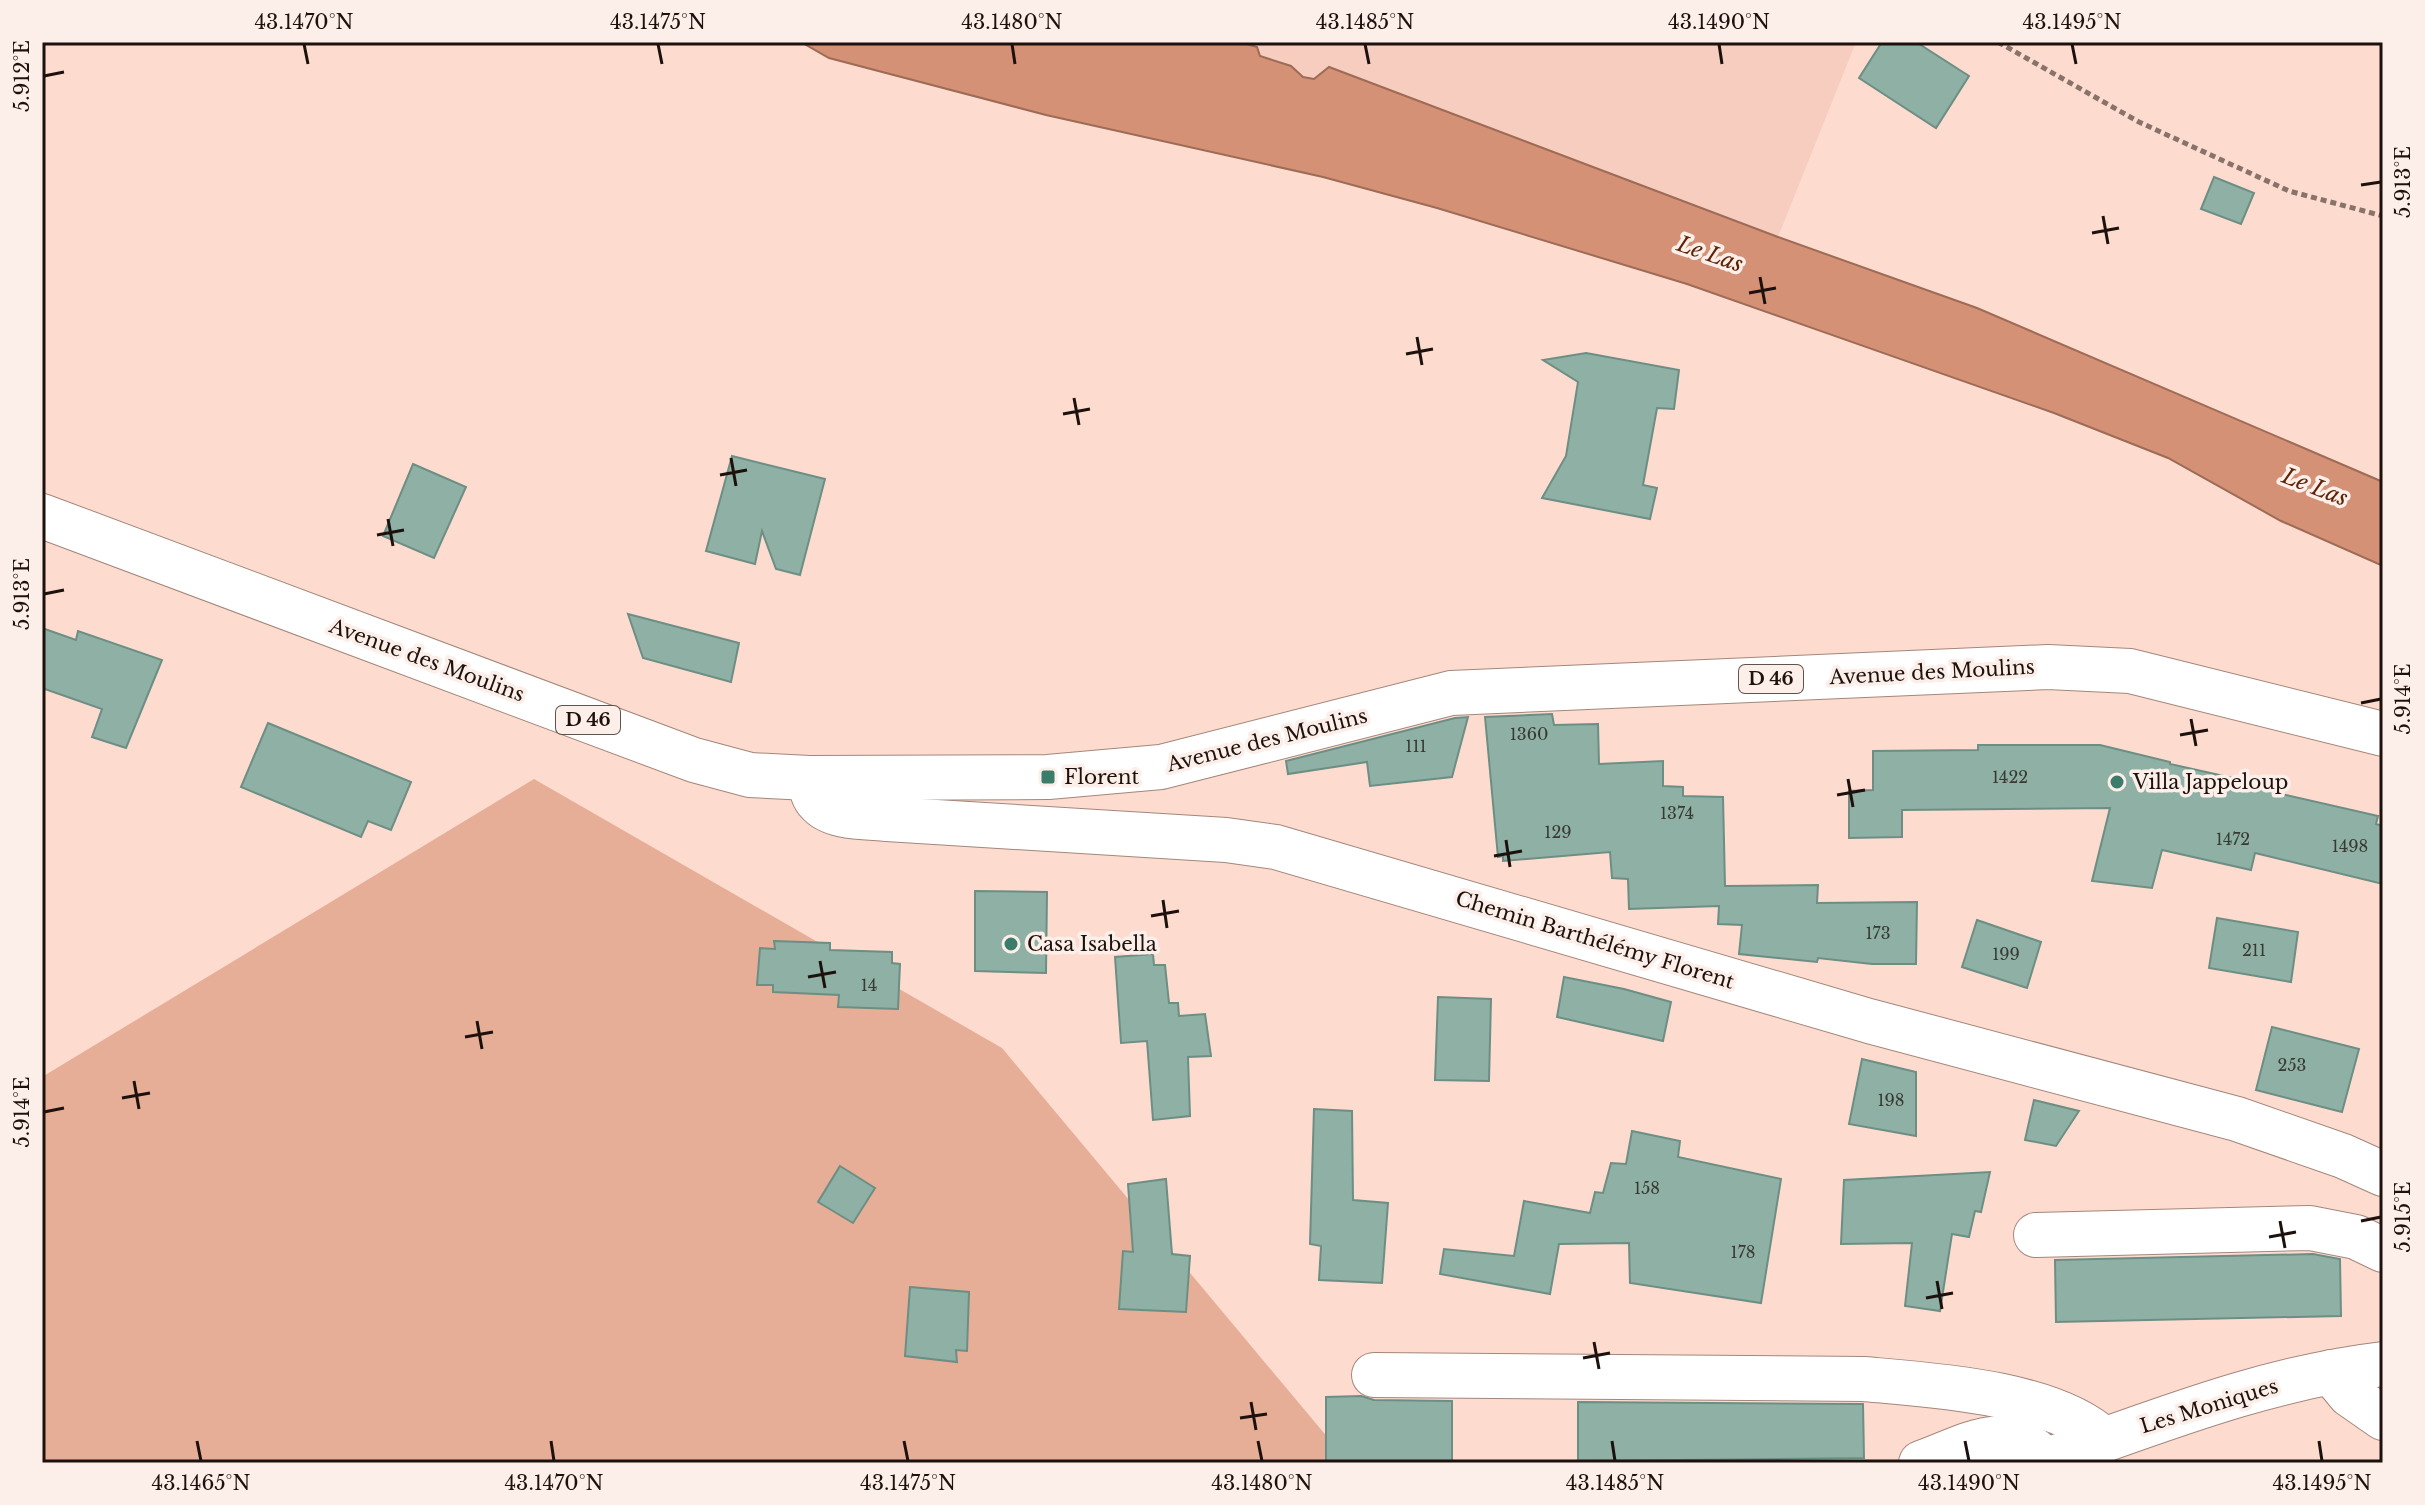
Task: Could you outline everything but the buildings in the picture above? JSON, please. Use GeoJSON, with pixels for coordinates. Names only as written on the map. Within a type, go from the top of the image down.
{"type":"FeatureCollection","features":[{"type":"Feature","properties":{"kind":"main road","name":"Avenue des Moulins"},"geometry":{"type":"LineString","coordinates":[[42,516],[694,760],[750,775],[809,778],[1048,777],[1161,767],[1451,693],[2048,667],[2130,671],[2383,734]]}},
{"type":"Feature","properties":{"kind":"main road","name":"Chemin Barthélémy Florent"},"geometry":{"type":"LineString","coordinates":[[809,778],[818,803],[840,813],[887,819],[1226,840],[1276,847],[1869,1021],[2237,1119],[2343,1156],[2383,1174]]}},
{"type":"Feature","properties":{"kind":"main road"},"geometry":{"type":"LineString","coordinates":[[2036,1235],[2310,1228],[2356,1237],[2383,1250]]}},
{"type":"Feature","properties":{"kind":"main road","name":"Les Moniques"},"geometry":{"type":"LineString","coordinates":[[2042,1462],[2195,1407],[2331,1372],[2383,1364]]}},
{"type":"Feature","properties":{"kind":"main road"},"geometry":{"type":"LineString","coordinates":[[2331,1372],[2350,1395],[2383,1418]]}},
{"type":"Feature","properties":{"kind":"main road"},"geometry":{"type":"LineString","coordinates":[[1374,1375],[1695,1376],[1894,1381],[2012,1399],[2080,1422],[2104,1440]]}},
{"type":"Feature","properties":{"kind":"main road"},"geometry":{"type":"LineString","coordinates":[[1921,1463],[1995,1437],[2020,1441],[2039,1453],[2042,1462]]}},
{"type":"Feature","properties":{"kind":"path"},"geometry":{"type":"LineString","coordinates":[[1998,42],[2139,122],[2289,191],[2383,216]]}},
{"type":"Feature","properties":{"kind":"shaded area"},"geometry":{"type":"Polygon","coordinates":[[[1241,42],[1856,42],[1778,237],[1329,67],[1314,79],[1303,78],[1291,66],[1260,56],[1257,47],[1241,42]]]}},
{"type":"Feature","properties":{"kind":"shaded area"},"geometry":{"type":"Polygon","coordinates":[[[534,779],[1002,1048],[1349,1463],[42,1463],[42,1077],[534,779]]]}},
{"type":"Feature","properties":{"kind":"water","name":"Le Las"},"geometry":{"type":"Polygon","coordinates":[[[801,42],[1240,42],[1257,47],[1260,56],[1291,66],[1303,77],[1314,79],[1329,67],[1778,237],[1977,308],[2383,482],[2383,566],[2281,521],[2168,458],[2054,413],[1687,284],[1437,208],[1323,177],[1046,115],[829,58],[801,42]]]}},
{"type":"Feature","properties":{"kind":"place","name":"Florent"},"geometry":{"type":"Point","coordinates":[1048,777]}},
{"type":"Feature","properties":{"kind":"place","name":"Villa Jappeloup"},"geometry":{"type":"Point","coordinates":[2117,782]}},
{"type":"Feature","properties":{"kind":"place","name":"Casa Isabella"},"geometry":{"type":"Point","coordinates":[1011,944]}}]}
